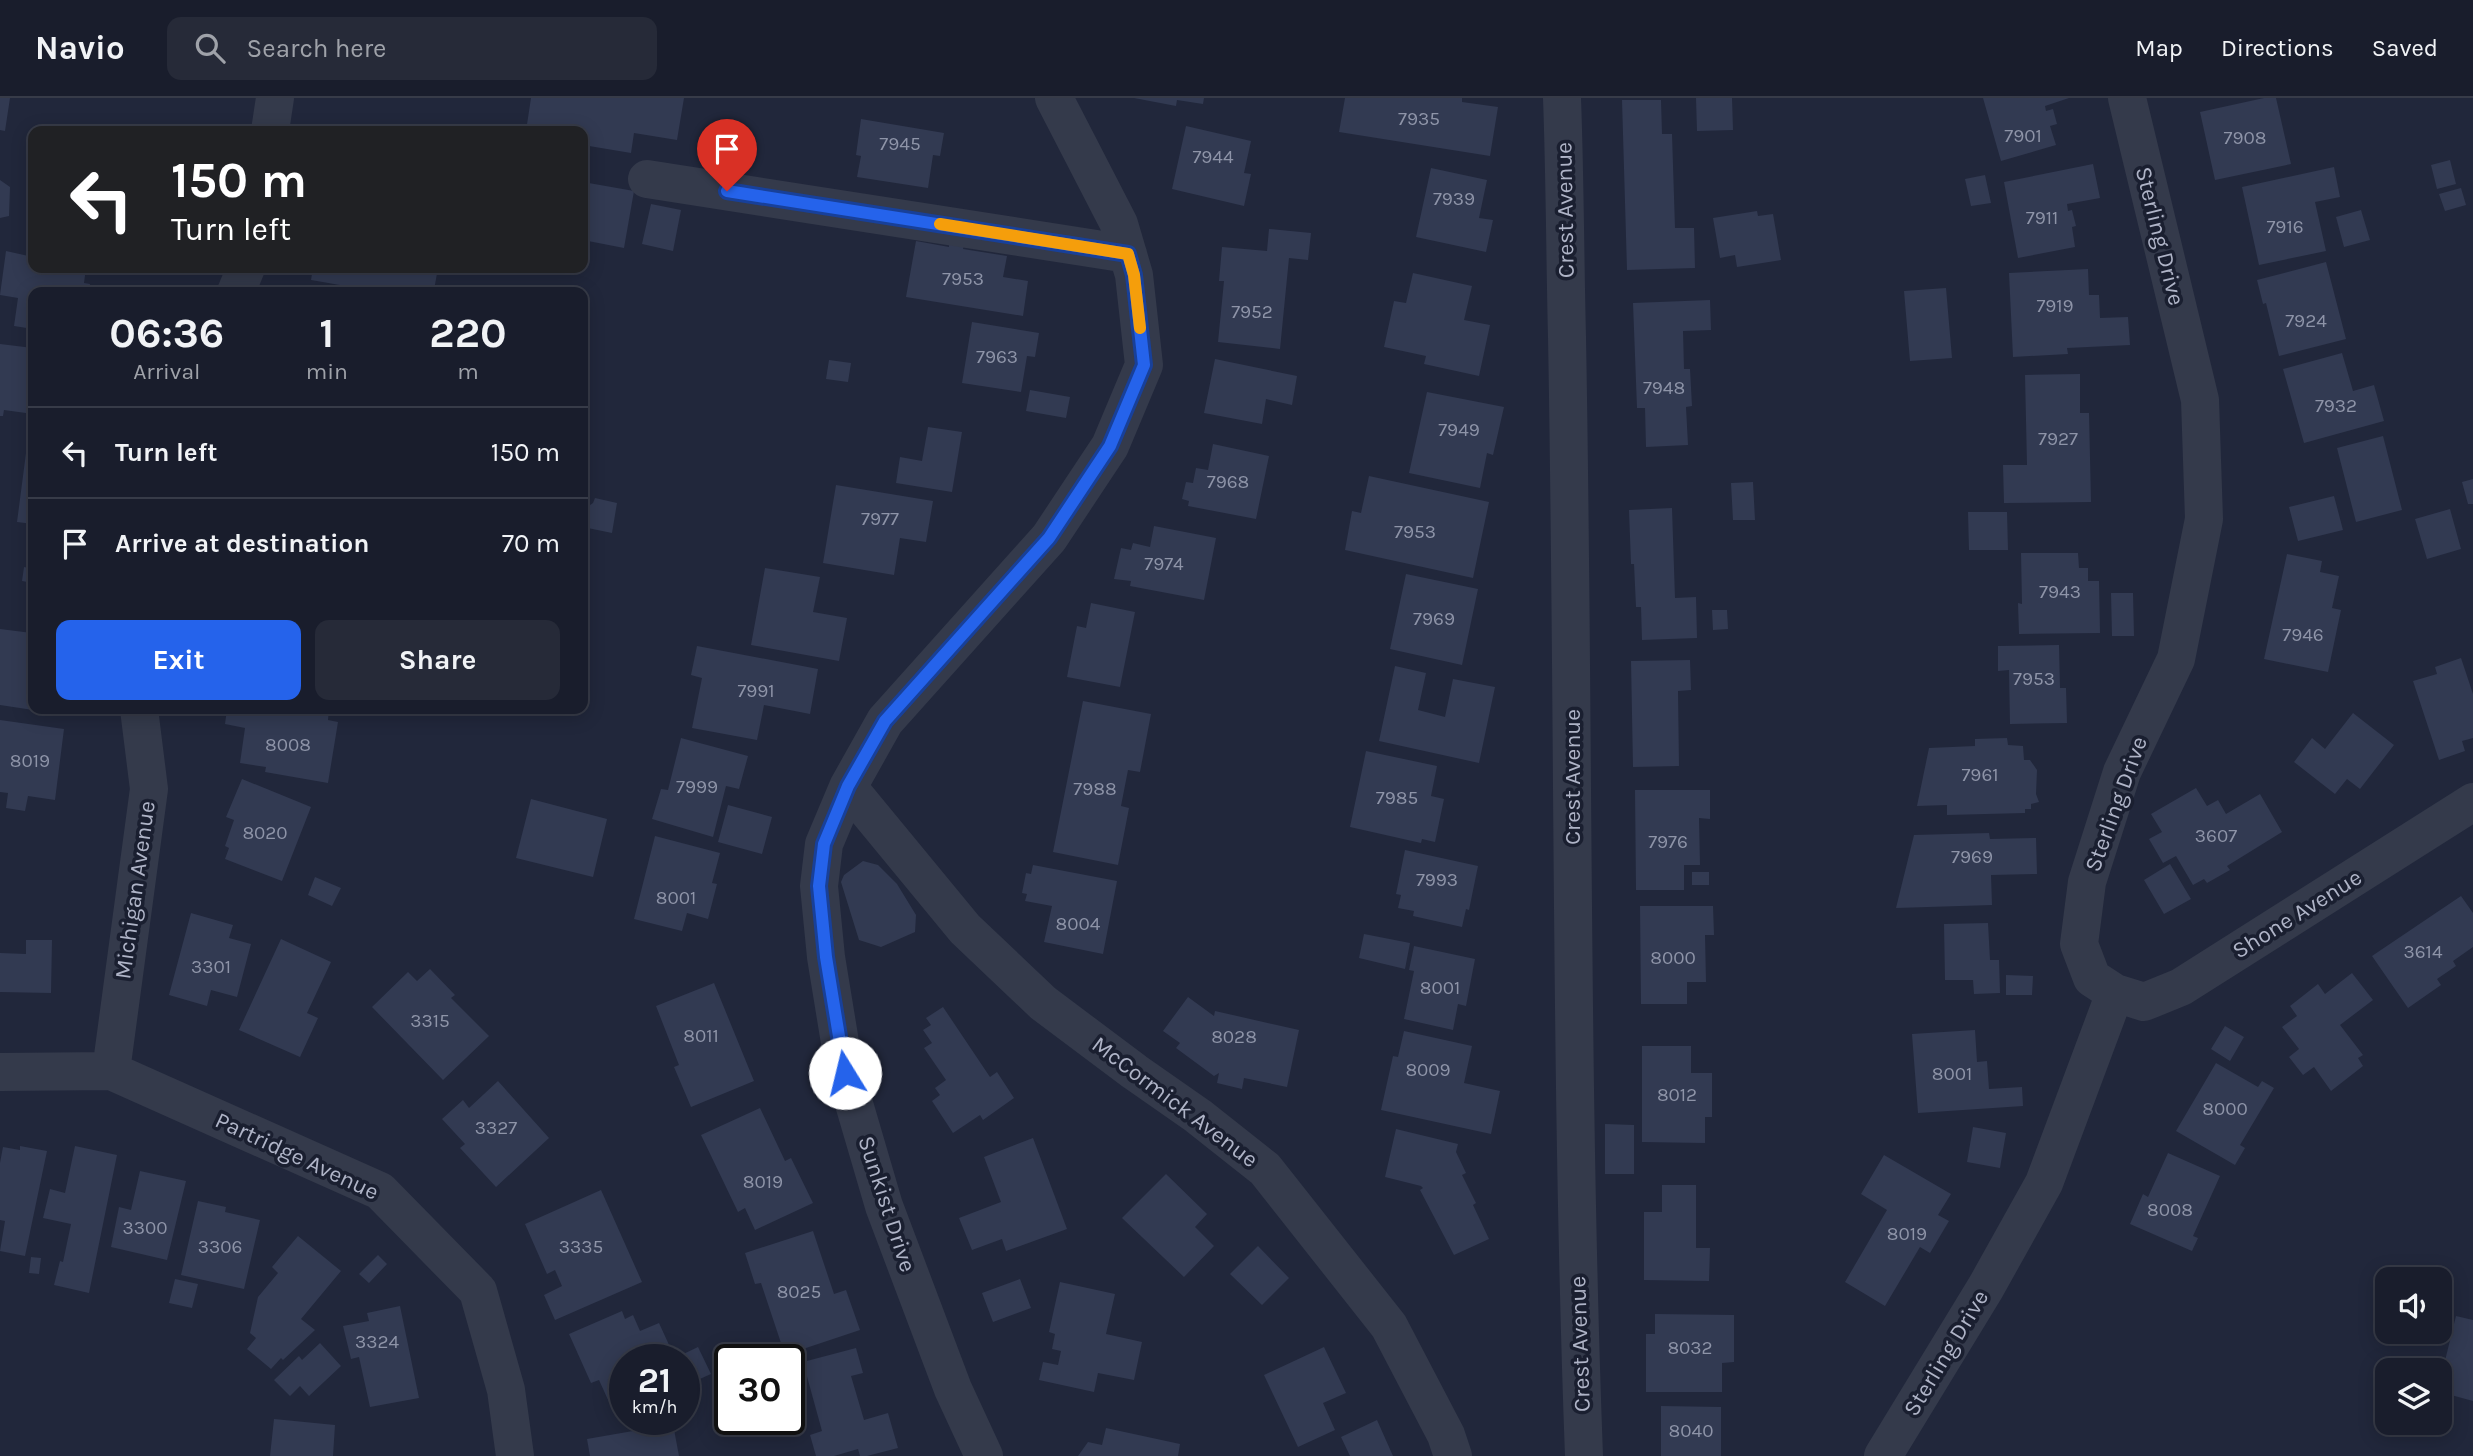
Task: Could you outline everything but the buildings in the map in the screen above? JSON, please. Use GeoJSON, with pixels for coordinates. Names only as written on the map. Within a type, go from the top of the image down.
{"type":"FeatureCollection","features":[{"type":"Feature","properties":{"kind":"street"},"geometry":{"type":"LineString","coordinates":[[271,126],[275,98]]}},
{"type":"Feature","properties":{"kind":"street","name":"Sunkist Drive"},"geometry":{"type":"LineString","coordinates":[[984,1456],[953,1389],[884,1206],[845,1073],[826,957],[819,886],[824,844],[848,786],[885,721],[1049,538],[1110,446],[1144,365],[1134,275],[1119,224],[1054,98]]}},
{"type":"Feature","properties":{"kind":"street","name":"Crest Avenue"},"geometry":{"type":"LineString","coordinates":[[1562,98],[1566,194],[1571,557],[1576,1240],[1584,1456]]}},
{"type":"Feature","properties":{"kind":"street","name":"Sterling Drive"},"geometry":{"type":"LineString","coordinates":[[1882,1456],[1986,1287],[2044,1183],[2115,993],[2092,978],[2079,944],[2087,882],[2122,772],[2176,659],[2204,519],[2200,400],[2127,98]]}},
{"type":"Feature","properties":{"kind":"street"},"geometry":{"type":"LineString","coordinates":[[647,179],[1128,254]]}},
{"type":"Feature","properties":{"kind":"street","name":"Michigan Avenue"},"geometry":{"type":"LineString","coordinates":[[111,1071],[149,789],[140,714]]}},
{"type":"Feature","properties":{"kind":"street","name":"McCormick Avenue"},"geometry":{"type":"LineString","coordinates":[[848,786],[965,929],[1043,1003],[1198,1116],[1265,1169],[1390,1326],[1446,1435],[1453,1456]]}},
{"type":"Feature","properties":{"kind":"street","name":"Shone Avenue"},"geometry":{"type":"LineString","coordinates":[[2115,993],[2144,1002],[2181,987],[2473,802]]}},
{"type":"Feature","properties":{"kind":"street","name":"Partridge Avenue"},"geometry":{"type":"LineString","coordinates":[[0,1072],[111,1071],[380,1191],[478,1291],[506,1390],[514,1456]]}},
{"type":"Feature","properties":{"kind":"slow traffic"},"geometry":{"type":"LineString","coordinates":[[940,224],[1128,254],[1134,275],[1140,328]]}},
{"type":"Feature","properties":{"kind":"route"},"geometry":{"type":"LineString","coordinates":[[727,191],[1128,254],[1134,275],[1144,365],[1110,446],[1049,538],[885,721],[848,786],[824,844],[819,886],[826,957],[845,1073]]}}]}
